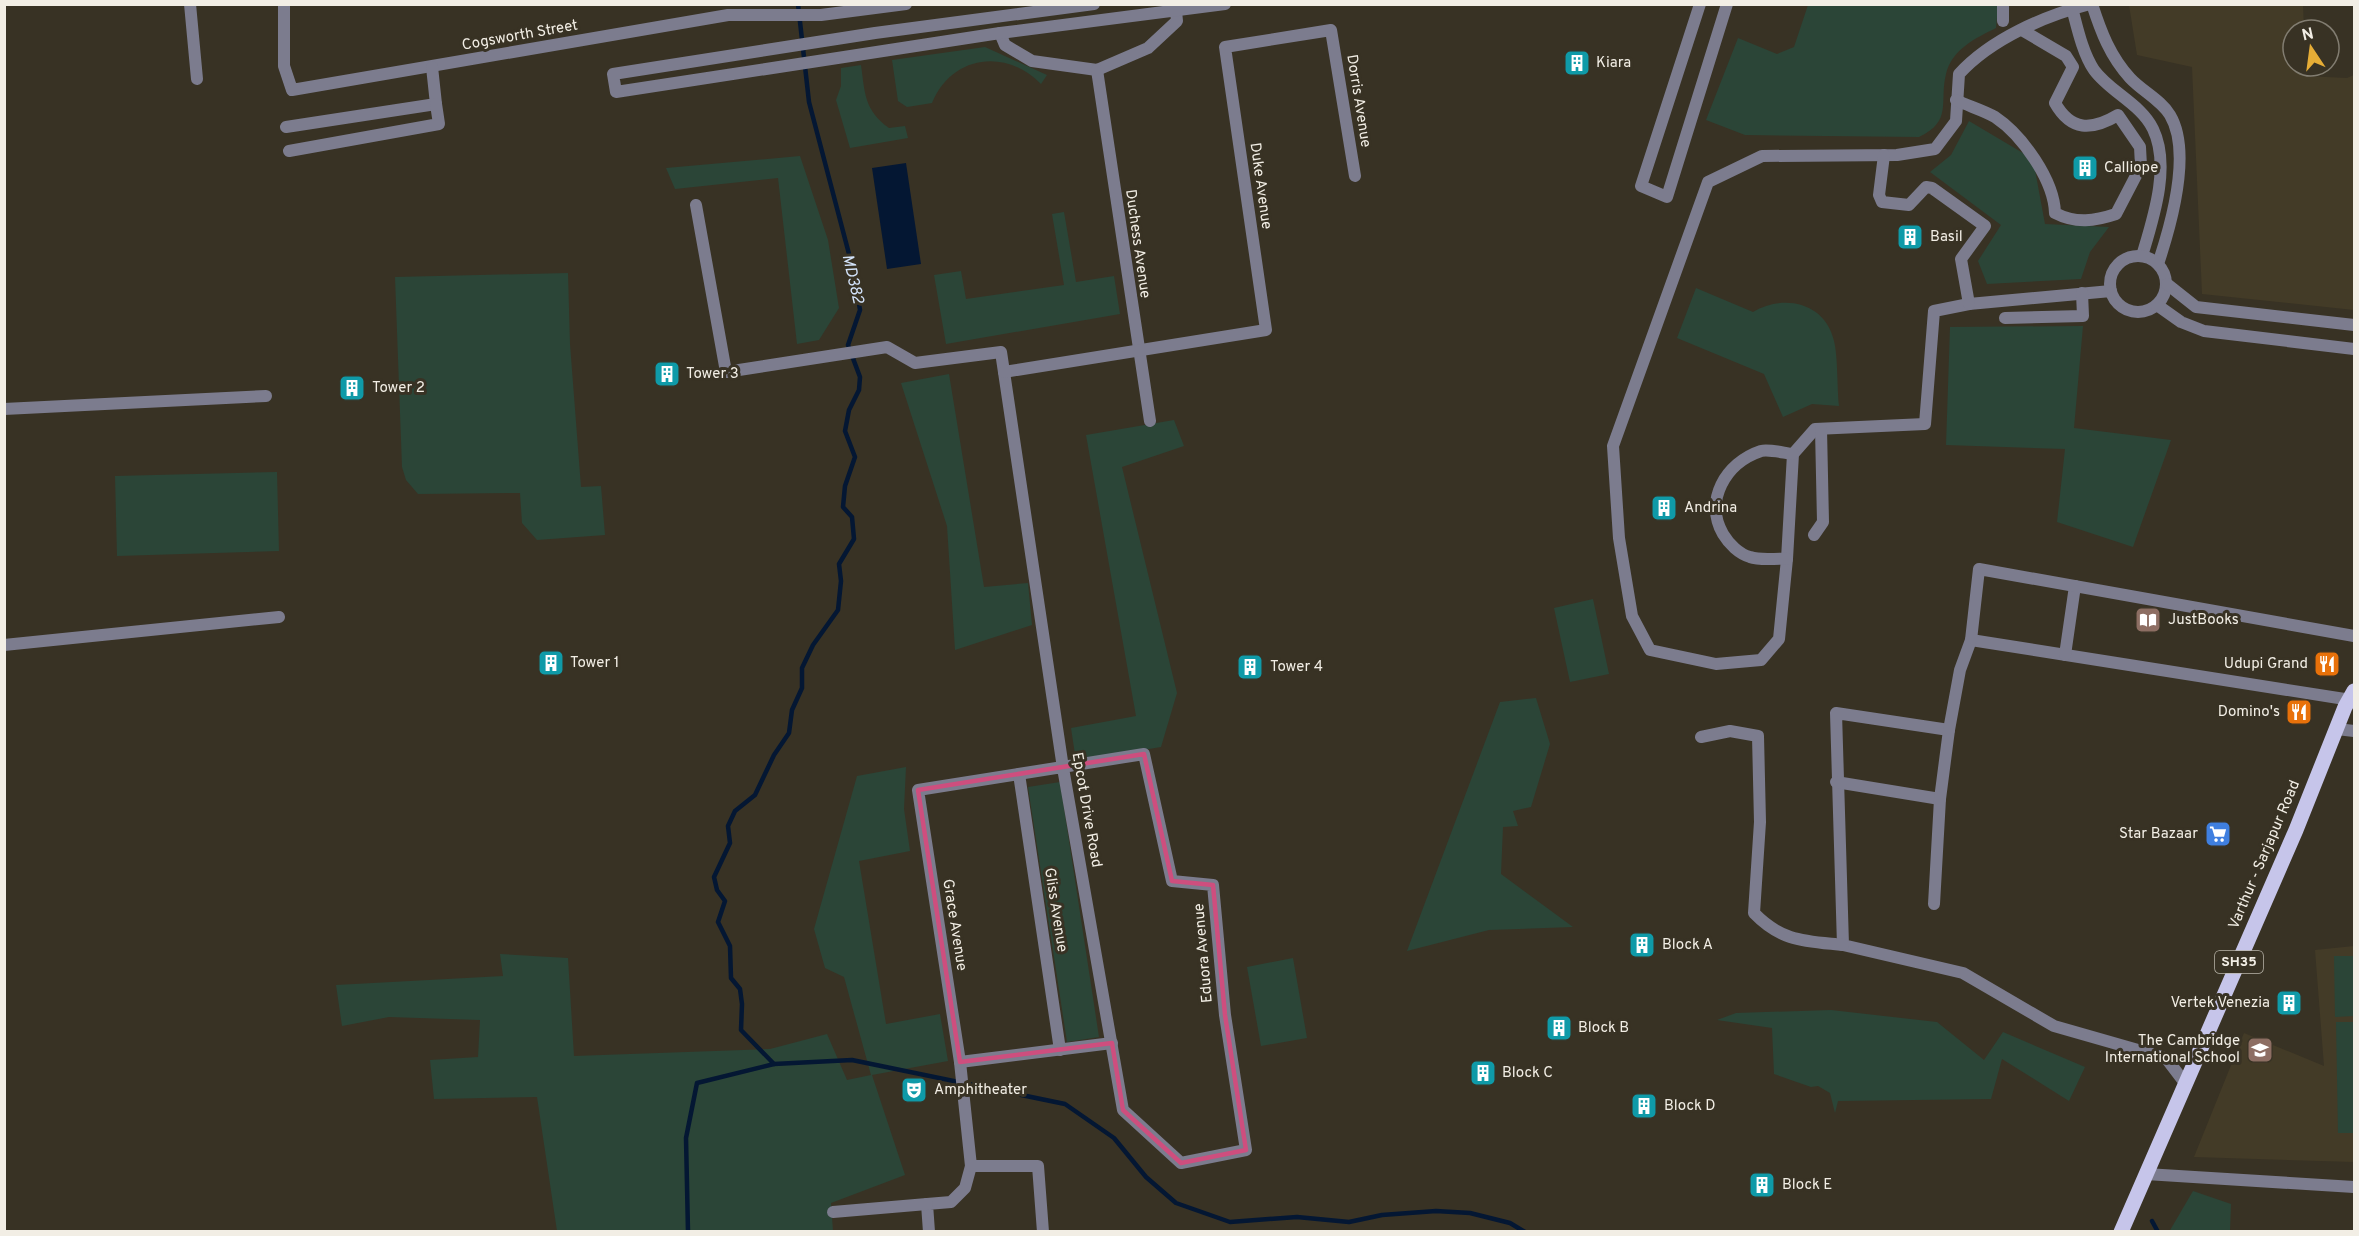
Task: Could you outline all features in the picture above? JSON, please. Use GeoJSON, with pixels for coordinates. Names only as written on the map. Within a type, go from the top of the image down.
{"type":"FeatureCollection","features":[{"type":"Feature","properties":{"kind":"main road","name":"Varthur - Sarjapur Road"},"geometry":{"type":"LineString","coordinates":[[2121,1232],[2345,707],[2353,696]]}},
{"type":"Feature","properties":{"kind":"street"},"geometry":{"type":"LineString","coordinates":[[190,4],[197,79]]}},
{"type":"Feature","properties":{"kind":"street","name":"Cogsworth Street"},"geometry":{"type":"LineString","coordinates":[[284,4],[284,66],[292,90],[432,67],[727,10],[754,14],[906,4]]}},
{"type":"Feature","properties":{"kind":"street"},"geometry":{"type":"LineString","coordinates":[[1094,4],[997,16],[613,74],[616,92],[1000,33],[1176,8],[1225,4]]}},
{"type":"Feature","properties":{"kind":"street"},"geometry":{"type":"LineString","coordinates":[[1700,4],[1641,186],[1667,197],[1727,4]]}},
{"type":"Feature","properties":{"kind":"street"},"geometry":{"type":"LineString","coordinates":[[2003,4],[2003,21]]}},
{"type":"Feature","properties":{"kind":"street"},"geometry":{"type":"LineString","coordinates":[[2111,291],[1969,304],[1934,311],[1925,424],[1815,429],[1792,454],[1787,559],[1779,639],[1761,660],[1716,664],[1650,650],[1632,616],[1619,538],[1613,446],[1708,182],[1762,156],[1884,155],[1935,149],[1956,121],[1959,74],[1972,59],[2022,30],[2071,7],[2091,4],[2111,54],[2130,78],[2169,114],[2179,134],[2177,180],[2171,225],[2158,264]]}},
{"type":"Feature","properties":{"kind":"street"},"geometry":{"type":"LineString","coordinates":[[2071,7],[2084,49],[2095,70],[2148,122],[2160,151],[2157,204],[2142,256]]}},
{"type":"Feature","properties":{"kind":"street"},"geometry":{"type":"LineString","coordinates":[[997,16],[1005,45],[1032,61],[1097,70],[1148,48],[1177,21],[1176,8]]}},
{"type":"Feature","properties":{"kind":"street","name":"Duke Avenue"},"geometry":{"type":"LineString","coordinates":[[1137,351],[1266,330],[1224,47],[1331,30]]}},
{"type":"Feature","properties":{"kind":"street","name":"Dorris Avenue"},"geometry":{"type":"LineString","coordinates":[[1331,30],[1355,176]]}},
{"type":"Feature","properties":{"kind":"street"},"geometry":{"type":"LineString","coordinates":[[1956,100],[1995,117],[2026,147],[2055,197],[2055,213],[2068,219],[2097,221],[2116,214],[2141,166],[2140,147],[2118,115],[2100,126],[2080,125],[2062,116],[2055,103],[2073,67],[2066,56],[2022,30]]}},
{"type":"Feature","properties":{"kind":"street"},"geometry":{"type":"LineString","coordinates":[[289,151],[439,124],[432,67]]}},
{"type":"Feature","properties":{"kind":"street","name":"Duchess Avenue"},"geometry":{"type":"LineString","coordinates":[[1097,70],[1137,351],[1150,421]]}},
{"type":"Feature","properties":{"kind":"street"},"geometry":{"type":"LineString","coordinates":[[286,127],[436,104]]}},
{"type":"Feature","properties":{"kind":"street"},"geometry":{"type":"LineString","coordinates":[[1884,155],[1879,195],[1882,202],[1909,205],[1921,190],[1926,187],[1932,188],[1985,226],[1961,259],[1969,304]]}},
{"type":"Feature","properties":{"kind":"street"},"geometry":{"type":"LineString","coordinates":[[696,205],[726,372],[887,347],[915,363],[1001,352],[1004,372],[1137,351]]}},
{"type":"Feature","properties":{"kind":"street"},"geometry":{"type":"LineString","coordinates":[[2142,256],[2158,264],[2165,273],[2167,284],[2164,296],[2157,305],[2147,311],[2134,312],[2119,304],[2111,291],[2110,283],[2115,268],[2127,258],[2142,256]]}},
{"type":"Feature","properties":{"kind":"street"},"geometry":{"type":"LineString","coordinates":[[2167,284],[2196,307],[2355,325]]}},
{"type":"Feature","properties":{"kind":"street"},"geometry":{"type":"LineString","coordinates":[[2005,318],[2083,316],[2082,293]]}},
{"type":"Feature","properties":{"kind":"street"},"geometry":{"type":"LineString","coordinates":[[2157,305],[2181,322],[2204,331],[2355,349]]}},
{"type":"Feature","properties":{"kind":"street","name":"Epcot Drive Road"},"geometry":{"type":"LineString","coordinates":[[1004,372],[1063,768],[1123,1110],[1181,1163],[1246,1150]]}},
{"type":"Feature","properties":{"kind":"street"},"geometry":{"type":"LineString","coordinates":[[4,409],[266,396]]}},
{"type":"Feature","properties":{"kind":"street"},"geometry":{"type":"LineString","coordinates":[[1815,535],[1823,522],[1821,429]]}},
{"type":"Feature","properties":{"kind":"street"},"geometry":{"type":"LineString","coordinates":[[1787,559],[1750,557],[1729,545],[1716,522],[1715,503],[1722,480],[1739,463],[1762,450],[1792,454]]}},
{"type":"Feature","properties":{"kind":"street"},"geometry":{"type":"LineString","coordinates":[[1934,904],[1940,799],[1949,730],[1960,670],[1971,640],[1979,569],[2355,636]]}},
{"type":"Feature","properties":{"kind":"street"},"geometry":{"type":"LineString","coordinates":[[2066,655],[2075,586]]}},
{"type":"Feature","properties":{"kind":"street"},"geometry":{"type":"LineString","coordinates":[[4,645],[279,617]]}},
{"type":"Feature","properties":{"kind":"street"},"geometry":{"type":"LineString","coordinates":[[1971,640],[2353,696]]}},
{"type":"Feature","properties":{"kind":"street"},"geometry":{"type":"LineString","coordinates":[[1843,945],[1836,782],[1836,713],[1949,730]]}},
{"type":"Feature","properties":{"kind":"street"},"geometry":{"type":"LineString","coordinates":[[2337,729],[2355,731]]}},
{"type":"Feature","properties":{"kind":"street"},"geometry":{"type":"LineString","coordinates":[[1701,737],[1730,731],[1758,736],[1760,822],[1754,913],[1769,928],[1791,939],[1843,945],[1963,973],[2054,1026],[2166,1058],[2185,1083]]}},
{"type":"Feature","properties":{"kind":"street","name":"Eduora Avenue"},"geometry":{"type":"LineString","coordinates":[[1063,768],[1144,754],[1172,881],[1213,885],[1225,1016],[1246,1150]]}},
{"type":"Feature","properties":{"kind":"street"},"geometry":{"type":"LineString","coordinates":[[1019,774],[1063,768]]}},
{"type":"Feature","properties":{"kind":"street","name":"Gliss Avenue"},"geometry":{"type":"LineString","coordinates":[[1019,774],[1060,1050]]}},
{"type":"Feature","properties":{"kind":"street","name":"Grace Avenue"},"geometry":{"type":"LineString","coordinates":[[971,1166],[960,1062],[918,790],[1019,774]]}},
{"type":"Feature","properties":{"kind":"street"},"geometry":{"type":"LineString","coordinates":[[1836,782],[1940,799]]}},
{"type":"Feature","properties":{"kind":"street"},"geometry":{"type":"LineString","coordinates":[[960,1062],[1112,1043]]}},
{"type":"Feature","properties":{"kind":"street"},"geometry":{"type":"LineString","coordinates":[[833,1212],[951,1202],[965,1188],[971,1166],[1038,1166],[1043,1232]]}},
{"type":"Feature","properties":{"kind":"street"},"geometry":{"type":"LineString","coordinates":[[2146,1174],[2355,1187]]}},
{"type":"Feature","properties":{"kind":"street"},"geometry":{"type":"LineString","coordinates":[[927,1204],[929,1232]]}},
{"type":"Feature","properties":{"kind":"highlighted area"},"geometry":{"type":"Polygon","coordinates":[[[1144,754],[1172,881],[1213,885],[1225,1015],[1246,1150],[1181,1163],[1123,1110],[1112,1043],[960,1062],[918,790],[1144,754]]]}},
{"type":"Feature","properties":{"kind":"shaded area"},"geometry":{"type":"Polygon","coordinates":[[[2129,5],[2303,5],[2304,18],[2281,18],[2281,78],[2347,78],[2354,75],[2354,310],[2202,294],[2192,67],[2137,55],[2129,5]]]}},
{"type":"Feature","properties":{"kind":"shaded area","name":"The Cambridge International School"},"geometry":{"type":"Polygon","coordinates":[[[2354,946],[2354,1162],[2194,1157],[2244,1033],[2324,1066],[2315,950],[2354,946]]]}},
{"type":"Feature","properties":{"kind":"green space"},"geometry":{"type":"Polygon","coordinates":[[[1808,5],[1998,5],[1996,28],[1966,45],[1949,65],[1944,84],[1941,117],[1930,131],[1919,137],[1745,135],[1706,120],[1738,38],[1777,54],[1794,47],[1808,5]]]}},
{"type":"Feature","properties":{"kind":"green space"},"geometry":{"type":"Polygon","coordinates":[[[985,47],[1047,75],[1041,84],[1012,65],[981,62],[966,66],[953,75],[941,87],[932,103],[907,107],[898,101],[892,60],[985,47]]]}},
{"type":"Feature","properties":{"kind":"green space"},"geometry":{"type":"Polygon","coordinates":[[[861,65],[870,108],[889,128],[905,126],[908,138],[850,148],[836,100],[841,86],[841,68],[861,65]]]}},
{"type":"Feature","properties":{"kind":"green space"},"geometry":{"type":"Polygon","coordinates":[[[1969,121],[2033,159],[2045,224],[2109,227],[2090,252],[2081,279],[1987,284],[1978,261],[2001,225],[1930,172],[1951,155],[1969,121]]]}},
{"type":"Feature","properties":{"kind":"green space"},"geometry":{"type":"Polygon","coordinates":[[[800,156],[828,240],[839,308],[819,340],[797,344],[778,178],[675,189],[666,168],[800,156]]]}},
{"type":"Feature","properties":{"kind":"green space"},"geometry":{"type":"Polygon","coordinates":[[[1064,212],[1076,282],[1114,276],[1120,314],[946,344],[934,275],[961,271],[966,299],[1064,285],[1052,214],[1064,212]]]}},
{"type":"Feature","properties":{"kind":"green space"},"geometry":{"type":"Polygon","coordinates":[[[568,273],[570,344],[581,487],[601,486],[605,535],[537,540],[522,523],[520,493],[418,494],[406,480],[402,467],[395,277],[568,273]]]}},
{"type":"Feature","properties":{"kind":"green space"},"geometry":{"type":"Polygon","coordinates":[[[1696,288],[1753,312],[1777,303],[1789,303],[1801,305],[1822,317],[1834,341],[1839,406],[1812,404],[1783,417],[1764,374],[1677,338],[1696,288]]]}},
{"type":"Feature","properties":{"kind":"green space"},"geometry":{"type":"Polygon","coordinates":[[[2083,326],[2074,428],[2171,440],[2133,547],[2057,522],[2065,449],[1946,445],[1950,327],[2083,326]]]}},
{"type":"Feature","properties":{"kind":"green space"},"geometry":{"type":"Polygon","coordinates":[[[949,374],[984,587],[1028,583],[1032,625],[955,650],[947,526],[901,383],[949,374]]]}},
{"type":"Feature","properties":{"kind":"green space"},"geometry":{"type":"Polygon","coordinates":[[[1174,420],[1184,446],[1122,467],[1177,693],[1161,747],[1076,761],[1071,728],[1136,716],[1086,435],[1174,420]]]}},
{"type":"Feature","properties":{"kind":"green space"},"geometry":{"type":"Polygon","coordinates":[[[277,472],[279,551],[117,556],[115,476],[277,472]]]}},
{"type":"Feature","properties":{"kind":"green space"},"geometry":{"type":"Polygon","coordinates":[[[1593,599],[1609,674],[1570,682],[1554,608],[1593,599]]]}},
{"type":"Feature","properties":{"kind":"green space"},"geometry":{"type":"Polygon","coordinates":[[[1536,698],[1550,744],[1531,807],[1513,811],[1518,826],[1503,827],[1501,874],[1573,927],[1489,930],[1407,951],[1500,702],[1536,698]]]}},
{"type":"Feature","properties":{"kind":"green space"},"geometry":{"type":"Polygon","coordinates":[[[906,767],[904,809],[910,851],[859,861],[886,1024],[940,1014],[948,1061],[872,1075],[905,1175],[831,1203],[833,1231],[557,1231],[537,1097],[434,1099],[430,1060],[478,1057],[480,1020],[389,1017],[342,1026],[336,985],[503,976],[500,954],[568,958],[574,1056],[770,1049],[827,1034],[847,1080],[871,1075],[844,977],[825,968],[814,929],[857,776],[906,767]]]}},
{"type":"Feature","properties":{"kind":"green space"},"geometry":{"type":"Polygon","coordinates":[[[1060,782],[1099,1037],[1067,1042],[1028,787],[1060,782]]]}},
{"type":"Feature","properties":{"kind":"green space"},"geometry":{"type":"Polygon","coordinates":[[[2334,956],[2354,956],[2354,1016],[2335,1017],[2334,956]]]}},
{"type":"Feature","properties":{"kind":"green space"},"geometry":{"type":"Polygon","coordinates":[[[1293,958],[1307,1038],[1261,1046],[1247,967],[1293,958]]]}},
{"type":"Feature","properties":{"kind":"green space"},"geometry":{"type":"Polygon","coordinates":[[[1831,1010],[1937,1022],[1984,1060],[2003,1032],[2085,1067],[2069,1101],[2002,1059],[1991,1099],[1838,1101],[1835,1113],[1830,1093],[1818,1086],[1811,1087],[1774,1074],[1772,1028],[1717,1020],[1736,1013],[1831,1010]]]}},
{"type":"Feature","properties":{"kind":"green space"},"geometry":{"type":"Polygon","coordinates":[[[2336,1022],[2354,1022],[2354,1133],[2338,1133],[2336,1022]]]}},
{"type":"Feature","properties":{"kind":"green space"},"geometry":{"type":"Polygon","coordinates":[[[2193,1191],[2231,1204],[2230,1231],[2169,1232],[2193,1191]]]}},
{"type":"Feature","properties":{"kind":"water"},"geometry":{"type":"Polygon","coordinates":[[[906,163],[921,264],[887,269],[872,168],[906,163]]]}},
{"type":"Feature","properties":{"kind":"waterway","name":"MD382"},"geometry":{"type":"LineString","coordinates":[[798,4],[809,102],[854,273],[860,310],[848,345],[860,377],[859,390],[849,410],[845,431],[855,457],[845,486],[843,507],[852,517],[854,539],[839,564],[841,581],[838,610],[813,645],[802,668],[802,688],[792,710],[789,733],[774,755],[755,795],[735,811],[728,826],[730,843],[714,877],[717,890],[725,901],[718,922],[730,946],[731,978],[740,989],[741,1030],[774,1064],[852,1060],[1065,1104],[1114,1138],[1146,1177],[1176,1203],[1230,1222],[1297,1217],[1349,1222],[1382,1215],[1436,1211],[1470,1213],[1510,1223],[1525,1232]]}},
{"type":"Feature","properties":{"kind":"waterway"},"geometry":{"type":"LineString","coordinates":[[688,1232],[686,1138],[697,1083],[774,1064]]}},
{"type":"Feature","properties":{"kind":"waterway"},"geometry":{"type":"LineString","coordinates":[[2152,1221],[2158,1232]]}},
{"type":"Feature","properties":{"kind":"place","name":"Kiara"},"geometry":{"type":"Point","coordinates":[1577,63]}},
{"type":"Feature","properties":{"kind":"place","name":"Calliope"},"geometry":{"type":"Point","coordinates":[2085,168]}},
{"type":"Feature","properties":{"kind":"place","name":"Basil"},"geometry":{"type":"Point","coordinates":[1910,237]}},
{"type":"Feature","properties":{"kind":"place","name":"Tower 3"},"geometry":{"type":"Point","coordinates":[667,374]}},
{"type":"Feature","properties":{"kind":"place","name":"Tower 2"},"geometry":{"type":"Point","coordinates":[352,388]}},
{"type":"Feature","properties":{"kind":"place","name":"Andrina"},"geometry":{"type":"Point","coordinates":[1664,508]}},
{"type":"Feature","properties":{"kind":"place","name":"JustBooks"},"geometry":{"type":"Point","coordinates":[2148,620]}},
{"type":"Feature","properties":{"kind":"place","name":"Tower 1"},"geometry":{"type":"Point","coordinates":[551,663]}},
{"type":"Feature","properties":{"kind":"place","name":"Udupi Grand"},"geometry":{"type":"Point","coordinates":[2327,664]}},
{"type":"Feature","properties":{"kind":"place","name":"Tower 4"},"geometry":{"type":"Point","coordinates":[1250,667]}},
{"type":"Feature","properties":{"kind":"place","name":"Domino's"},"geometry":{"type":"Point","coordinates":[2299,712]}},
{"type":"Feature","properties":{"kind":"place","name":"Star Bazaar"},"geometry":{"type":"Point","coordinates":[2218,834]}},
{"type":"Feature","properties":{"kind":"place","name":"Block A"},"geometry":{"type":"Point","coordinates":[1642,945]}},
{"type":"Feature","properties":{"kind":"place","name":"Vertek Venezia"},"geometry":{"type":"Point","coordinates":[2289,1003]}},
{"type":"Feature","properties":{"kind":"place","name":"Block B"},"geometry":{"type":"Point","coordinates":[1559,1028]}},
{"type":"Feature","properties":{"kind":"place","name":"The Cambridge International School"},"geometry":{"type":"Point","coordinates":[2260,1050]}},
{"type":"Feature","properties":{"kind":"place","name":"Block C"},"geometry":{"type":"Point","coordinates":[1483,1073]}},
{"type":"Feature","properties":{"kind":"place","name":"Amphitheater"},"geometry":{"type":"Point","coordinates":[914,1090]}},
{"type":"Feature","properties":{"kind":"place","name":"Block D"},"geometry":{"type":"Point","coordinates":[1644,1106]}},
{"type":"Feature","properties":{"kind":"place","name":"Block E"},"geometry":{"type":"Point","coordinates":[1762,1185]}}]}
